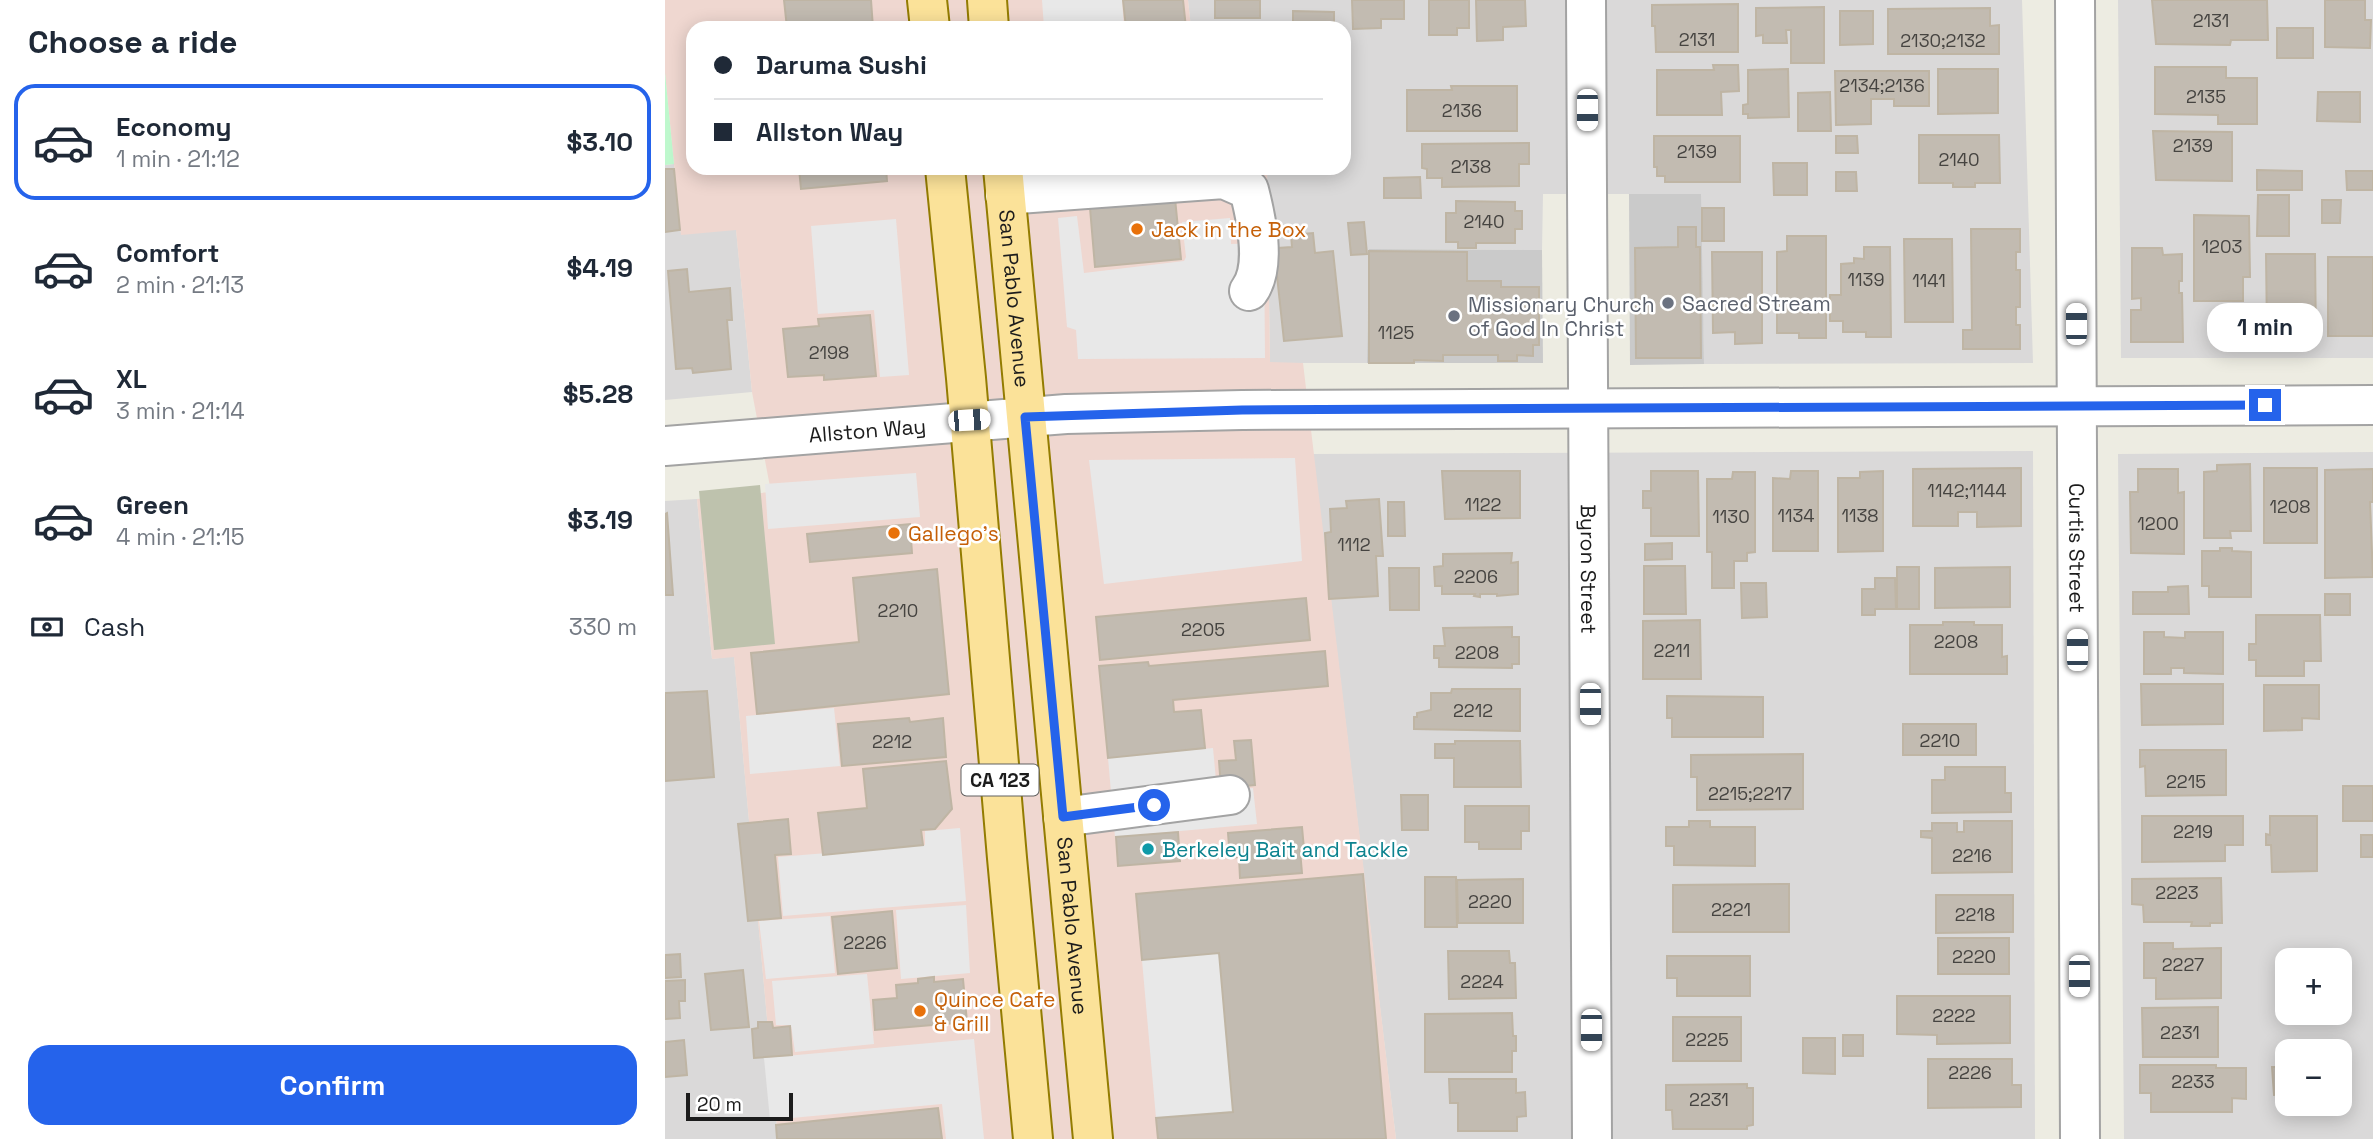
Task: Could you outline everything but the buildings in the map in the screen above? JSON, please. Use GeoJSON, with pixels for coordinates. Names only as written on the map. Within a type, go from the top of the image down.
{"type":"FeatureCollection","features":[{"type":"Feature","properties":{"kind":"main road"},"geometry":{"type":"LineString","coordinates":[[927,0],[929,21]]}},
{"type":"Feature","properties":{"kind":"main road"},"geometry":{"type":"LineString","coordinates":[[987,0],[988,21]]}},
{"type":"Feature","properties":{"kind":"main road","name":"CA 123"},"geometry":{"type":"LineString","coordinates":[[946,175],[1033,1139]]}},
{"type":"Feature","properties":{"kind":"main road","name":"San Pablo Avenue"},"geometry":{"type":"LineString","coordinates":[[1004,181],[1093,1139]]}},
{"type":"Feature","properties":{"kind":"street","name":"Byron Street"},"geometry":{"type":"LineString","coordinates":[[1586,0],[1592,1139]]}},
{"type":"Feature","properties":{"kind":"street","name":"Curtis Street"},"geometry":{"type":"LineString","coordinates":[[2075,0],[2080,1139]]}},
{"type":"Feature","properties":{"kind":"street"},"geometry":{"type":"LineString","coordinates":[[1004,181],[1224,179],[1249,190],[1257,221],[1257,280],[1249,291]]}},
{"type":"Feature","properties":{"kind":"street","name":"Allston Way"},"geometry":{"type":"LineString","coordinates":[[665,446],[969,420],[1242,410],[2373,405]]}},
{"type":"Feature","properties":{"kind":"street"},"geometry":{"type":"LineString","coordinates":[[1063,817],[1230,795]]}},
{"type":"Feature","properties":{"kind":"shaded area"},"geometry":{"type":"Polygon","coordinates":[[[665,0],[1188,0],[1190,21],[686,21],[686,175],[1267,175],[1270,362],[1303,363],[1396,1139],[778,1139],[734,657],[712,659],[697,499],[771,492],[752,392],[736,230],[681,235],[665,73],[665,0]]]}},
{"type":"Feature","properties":{"kind":"shaded area"},"geometry":{"type":"Polygon","coordinates":[[[1042,0],[1122,0],[1124,21],[1044,21],[1042,0]]]}},
{"type":"Feature","properties":{"kind":"shaded area"},"geometry":{"type":"Polygon","coordinates":[[[1188,0],[2022,0],[2033,363],[1704,364],[1700,194],[1543,194],[1542,250],[1369,249],[1367,363],[1270,363],[1267,175],[1351,175],[1351,21],[1190,21],[1188,0]]]}},
{"type":"Feature","properties":{"kind":"shaded area"},"geometry":{"type":"Polygon","coordinates":[[[2118,0],[2373,0],[2373,358],[2121,358],[2118,0]]]}},
{"type":"Feature","properties":{"kind":"shaded area"},"geometry":{"type":"Polygon","coordinates":[[[674,164],[681,234],[736,229],[752,392],[665,400],[665,165],[674,164]]]}},
{"type":"Feature","properties":{"kind":"shaded area","name":"Sacred Stream"},"geometry":{"type":"Polygon","coordinates":[[[1629,194],[1701,194],[1704,364],[1630,365],[1629,194]]]}},
{"type":"Feature","properties":{"kind":"shaded area"},"geometry":{"type":"Polygon","coordinates":[[[1077,216],[1084,273],[1184,261],[1186,257],[1182,222],[1230,218],[1231,244],[1264,243],[1265,358],[1078,359],[1076,330],[1067,327],[1058,218],[1077,216]]]}},
{"type":"Feature","properties":{"kind":"shaded area"},"geometry":{"type":"Polygon","coordinates":[[[896,219],[909,375],[880,377],[874,310],[818,314],[811,226],[896,219]]]}},
{"type":"Feature","properties":{"kind":"shaded area","name":"Missionary Church of God In Christ"},"geometry":{"type":"Polygon","coordinates":[[[1369,249],[1542,250],[1543,363],[1367,363],[1369,249]]]}},
{"type":"Feature","properties":{"kind":"shaded area"},"geometry":{"type":"Polygon","coordinates":[[[2033,451],[2035,1139],[1396,1139],[1313,454],[2033,451]]]}},
{"type":"Feature","properties":{"kind":"shaded area"},"geometry":{"type":"Polygon","coordinates":[[[2373,452],[2373,1139],[2124,1139],[2118,454],[2373,452]]]}},
{"type":"Feature","properties":{"kind":"shaded area"},"geometry":{"type":"Polygon","coordinates":[[[1295,458],[1302,561],[1104,584],[1089,460],[1295,458]]]}},
{"type":"Feature","properties":{"kind":"shaded area"},"geometry":{"type":"Polygon","coordinates":[[[916,473],[920,517],[768,529],[765,484],[916,473]]]}},
{"type":"Feature","properties":{"kind":"shaded area"},"geometry":{"type":"Polygon","coordinates":[[[760,485],[775,644],[714,650],[699,491],[760,485]]]}},
{"type":"Feature","properties":{"kind":"shaded area"},"geometry":{"type":"Polygon","coordinates":[[[697,499],[712,659],[734,656],[778,1139],[665,1139],[665,501],[697,499]]]}},
{"type":"Feature","properties":{"kind":"shaded area"},"geometry":{"type":"Polygon","coordinates":[[[834,708],[840,766],[750,774],[746,716],[834,708]]]}},
{"type":"Feature","properties":{"kind":"shaded area"},"geometry":{"type":"Polygon","coordinates":[[[1213,748],[1217,791],[1253,788],[1257,824],[1115,837],[1108,758],[1213,748]]]}},
{"type":"Feature","properties":{"kind":"shaded area"},"geometry":{"type":"Polygon","coordinates":[[[960,828],[966,901],[783,916],[778,857],[925,845],[925,831],[960,828]]]}},
{"type":"Feature","properties":{"kind":"shaded area"},"geometry":{"type":"Polygon","coordinates":[[[966,905],[970,973],[901,979],[896,910],[966,905]]]}},
{"type":"Feature","properties":{"kind":"shaded area"},"geometry":{"type":"Polygon","coordinates":[[[830,916],[835,973],[766,979],[759,921],[830,916]]]}},
{"type":"Feature","properties":{"kind":"shaded area"},"geometry":{"type":"Polygon","coordinates":[[[1219,953],[1233,1112],[1156,1118],[1142,960],[1219,953]]]}},
{"type":"Feature","properties":{"kind":"shaded area"},"geometry":{"type":"Polygon","coordinates":[[[867,974],[874,1044],[795,1052],[791,1025],[776,1025],[772,981],[867,974]]]}},
{"type":"Feature","properties":{"kind":"shaded area"},"geometry":{"type":"Polygon","coordinates":[[[974,1039],[984,1139],[946,1139],[942,1104],[770,1120],[764,1058],[974,1039]]]}},
{"type":"Feature","properties":{"kind":"green space"},"geometry":{"type":"Polygon","coordinates":[[[665,73],[674,164],[665,165],[665,73]]]}},
{"type":"Feature","properties":{"kind":"place","name":"Jack in the Box"},"geometry":{"type":"Point","coordinates":[1137,229]}},
{"type":"Feature","properties":{"kind":"place","name":"Sacred Stream"},"geometry":{"type":"Point","coordinates":[1668,303]}},
{"type":"Feature","properties":{"kind":"place","name":"Missionary Church of God In Christ"},"geometry":{"type":"Point","coordinates":[1454,316]}},
{"type":"Feature","properties":{"kind":"place","name":"Gallego's"},"geometry":{"type":"Point","coordinates":[894,533]}},
{"type":"Feature","properties":{"kind":"place","name":"Berkeley Bait and Tackle"},"geometry":{"type":"Point","coordinates":[1148,849]}},
{"type":"Feature","properties":{"kind":"place","name":"Quince Cafe & Grill"},"geometry":{"type":"Point","coordinates":[920,1011]}},
{"type":"Feature","properties":{"kind":"route"},"geometry":{"type":"LineString","coordinates":[[1154,805],[1063,817],[1025,417],[1242,410],[2265,405]]}}]}
